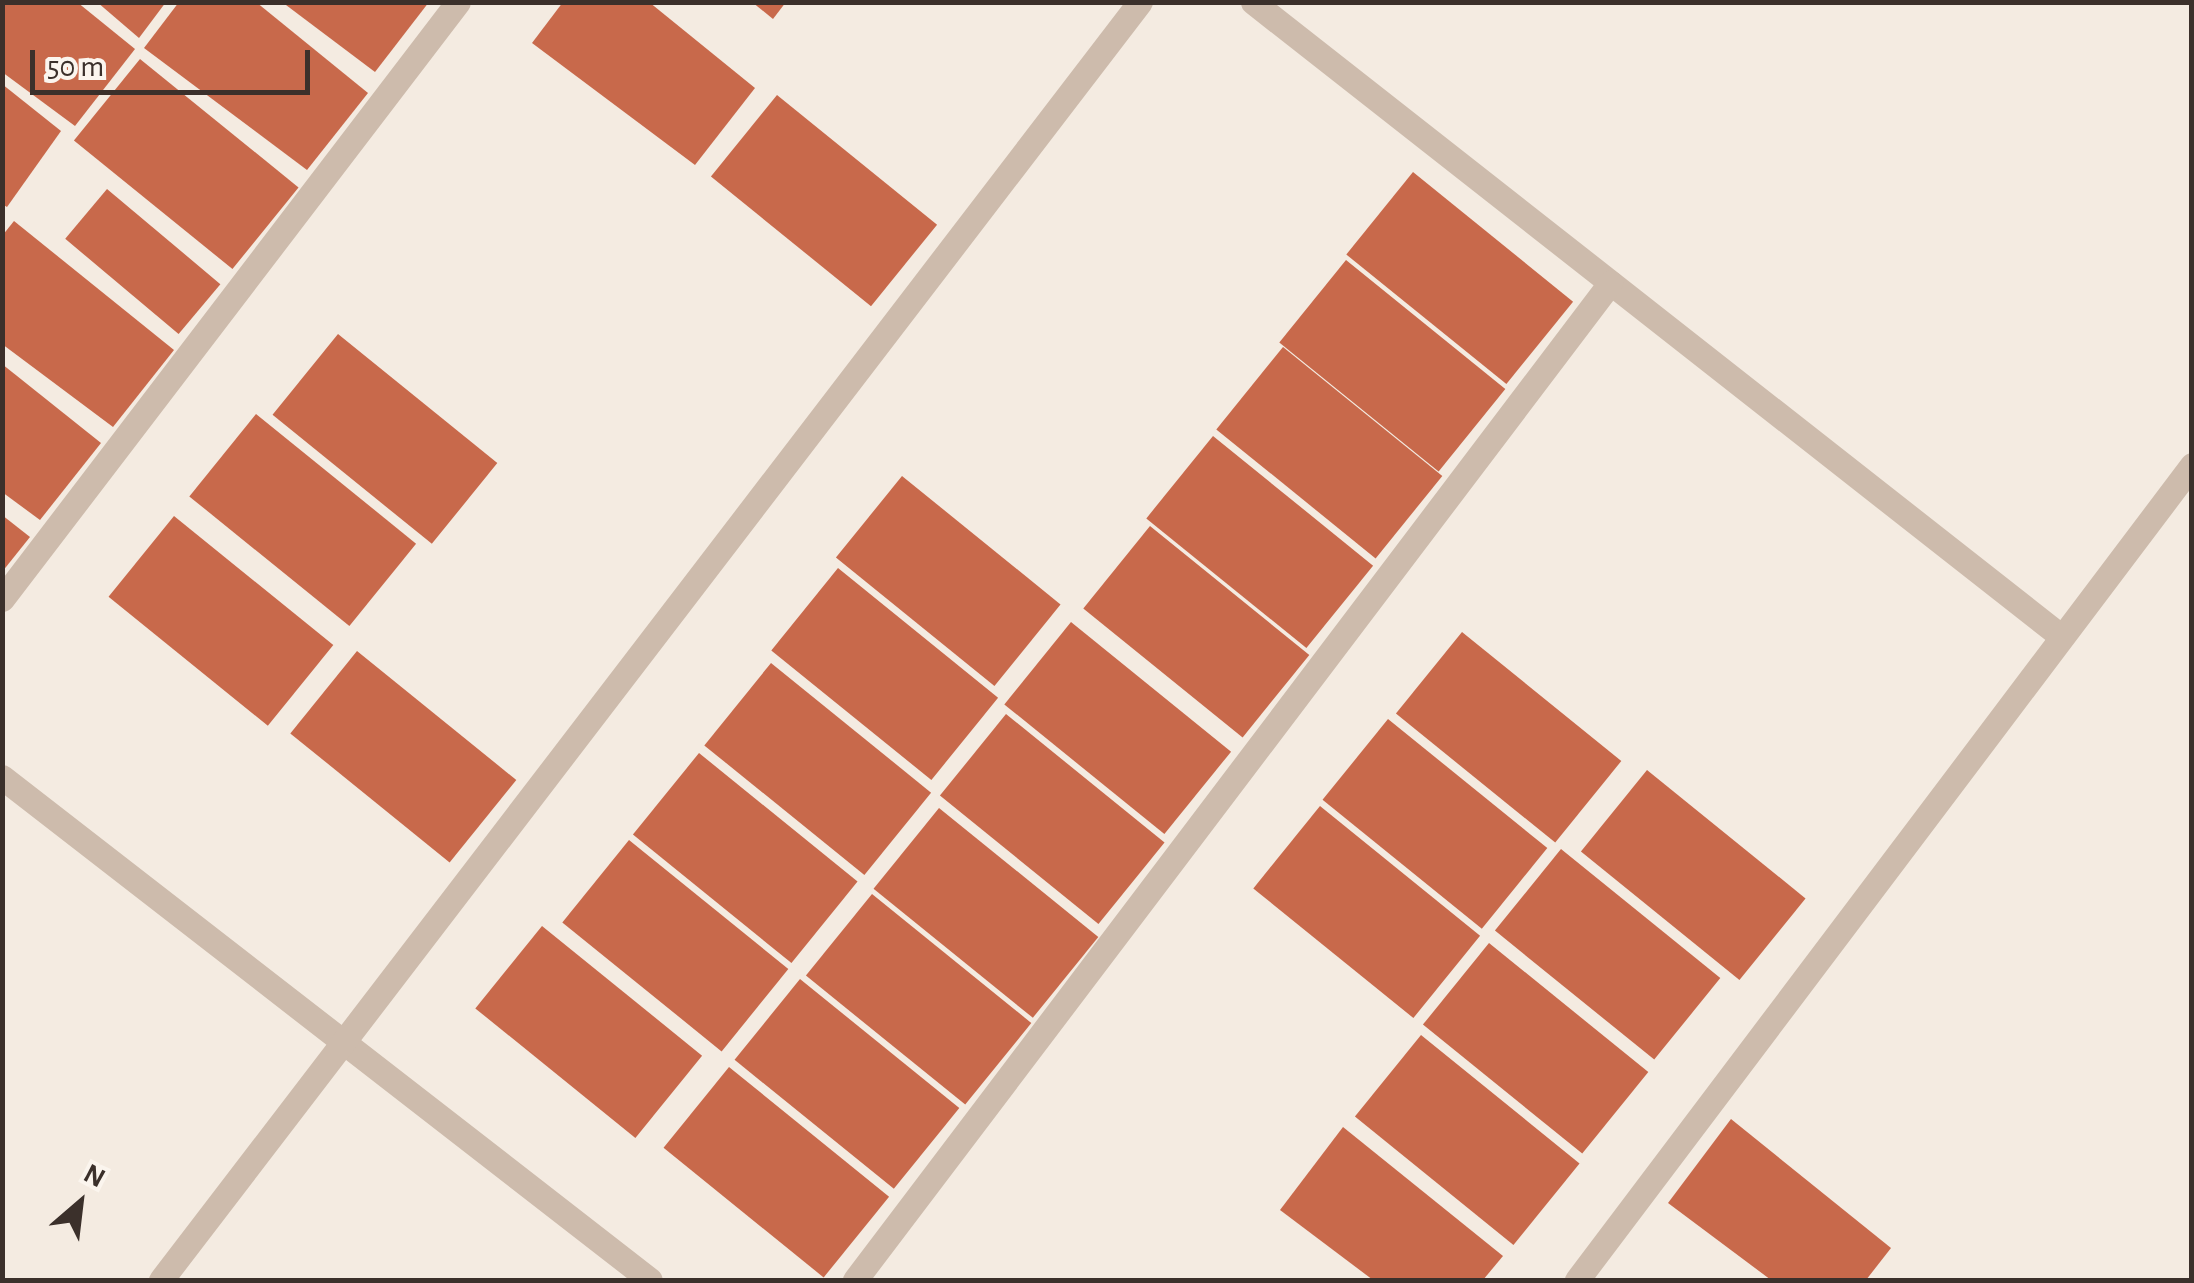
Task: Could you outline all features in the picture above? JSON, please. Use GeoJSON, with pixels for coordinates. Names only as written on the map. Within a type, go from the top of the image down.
{"type":"FeatureCollection","features":[{"type":"Feature","properties":{"kind":"street"},"geometry":{"type":"LineString","coordinates":[[2,599],[458,2]]}},
{"type":"Feature","properties":{"kind":"street"},"geometry":{"type":"LineString","coordinates":[[162,1280],[341,1040],[1140,2]]}},
{"type":"Feature","properties":{"kind":"street"},"geometry":{"type":"LineString","coordinates":[[1253,2],[2062,637]]}},
{"type":"Feature","properties":{"kind":"street"},"geometry":{"type":"LineString","coordinates":[[856,1280],[1610,283]]}},
{"type":"Feature","properties":{"kind":"street"},"geometry":{"type":"LineString","coordinates":[[1577,1280],[2192,464]]}},
{"type":"Feature","properties":{"kind":"street"},"geometry":{"type":"LineString","coordinates":[[2,777],[650,1280]]}},
{"type":"Feature","properties":{"kind":"building"},"geometry":{"type":"Polygon","coordinates":[[[2,2],[77,2],[135,49],[75,126],[2,72],[2,2]]]}},
{"type":"Feature","properties":{"kind":"building"},"geometry":{"type":"Polygon","coordinates":[[[97,2],[166,2],[139,38],[97,2]]]}},
{"type":"Feature","properties":{"kind":"building"},"geometry":{"type":"Polygon","coordinates":[[[179,2],[256,2],[368,93],[307,170],[144,48],[179,2]]]}},
{"type":"Feature","properties":{"kind":"building"},"geometry":{"type":"Polygon","coordinates":[[[282,2],[429,2],[375,72],[282,2]]]}},
{"type":"Feature","properties":{"kind":"building"},"geometry":{"type":"Polygon","coordinates":[[[563,2],[649,2],[755,88],[695,165],[532,43],[563,2]]]}},
{"type":"Feature","properties":{"kind":"building"},"geometry":{"type":"Polygon","coordinates":[[[752,2],[786,2],[773,19],[752,2]]]}},
{"type":"Feature","properties":{"kind":"building"},"geometry":{"type":"Polygon","coordinates":[[[140,59],[299,187],[232,269],[74,141],[140,59]]]}},
{"type":"Feature","properties":{"kind":"building"},"geometry":{"type":"Polygon","coordinates":[[[2,84],[61,131],[7,207],[2,204],[2,84]]]}},
{"type":"Feature","properties":{"kind":"building"},"geometry":{"type":"Polygon","coordinates":[[[777,95],[937,225],[871,306],[711,177],[777,95]]]}},
{"type":"Feature","properties":{"kind":"building"},"geometry":{"type":"Polygon","coordinates":[[[1413,172],[1573,302],[1506,384],[1346,254],[1413,172]]]}},
{"type":"Feature","properties":{"kind":"building"},"geometry":{"type":"Polygon","coordinates":[[[107,189],[220,284],[179,334],[65,239],[107,189]]]}},
{"type":"Feature","properties":{"kind":"building"},"geometry":{"type":"Polygon","coordinates":[[[14,221],[174,350],[113,427],[2,344],[2,236],[14,221]]]}},
{"type":"Feature","properties":{"kind":"building"},"geometry":{"type":"Polygon","coordinates":[[[1346,260],[1505,389],[1439,471],[1279,342],[1346,260]]]}},
{"type":"Feature","properties":{"kind":"building"},"geometry":{"type":"Polygon","coordinates":[[[338,334],[497,463],[432,544],[273,415],[338,334]]]}},
{"type":"Feature","properties":{"kind":"building"},"geometry":{"type":"Polygon","coordinates":[[[1283,347],[1442,476],[1376,558],[1216,429],[1283,347]]]}},
{"type":"Feature","properties":{"kind":"building"},"geometry":{"type":"Polygon","coordinates":[[[2,364],[101,443],[40,520],[2,492],[2,364]]]}},
{"type":"Feature","properties":{"kind":"building"},"geometry":{"type":"Polygon","coordinates":[[[256,414],[416,544],[349,626],[189,496],[256,414]]]}},
{"type":"Feature","properties":{"kind":"building"},"geometry":{"type":"Polygon","coordinates":[[[1213,436],[1373,566],[1306,648],[1146,518],[1213,436]]]}},
{"type":"Feature","properties":{"kind":"building"},"geometry":{"type":"Polygon","coordinates":[[[902,476],[1061,604],[994,686],[836,558],[902,476]]]}},
{"type":"Feature","properties":{"kind":"building"},"geometry":{"type":"Polygon","coordinates":[[[2,515],[30,537],[2,572],[2,515]]]}},
{"type":"Feature","properties":{"kind":"building"},"geometry":{"type":"Polygon","coordinates":[[[174,516],[333,645],[268,726],[109,597],[174,516]]]}},
{"type":"Feature","properties":{"kind":"building"},"geometry":{"type":"Polygon","coordinates":[[[1150,526],[1309,655],[1243,737],[1083,608],[1150,526]]]}},
{"type":"Feature","properties":{"kind":"building"},"geometry":{"type":"Polygon","coordinates":[[[838,568],[998,698],[931,780],[771,650],[838,568]]]}},
{"type":"Feature","properties":{"kind":"building"},"geometry":{"type":"Polygon","coordinates":[[[1071,622],[1231,752],[1164,834],[1004,704],[1071,622]]]}},
{"type":"Feature","properties":{"kind":"building"},"geometry":{"type":"Polygon","coordinates":[[[1462,632],[1621,761],[1555,843],[1396,714],[1462,632]]]}},
{"type":"Feature","properties":{"kind":"building"},"geometry":{"type":"Polygon","coordinates":[[[357,651],[516,780],[450,862],[290,733],[357,651]]]}},
{"type":"Feature","properties":{"kind":"building"},"geometry":{"type":"Polygon","coordinates":[[[771,663],[931,793],[864,875],[704,745],[771,663]]]}},
{"type":"Feature","properties":{"kind":"building"},"geometry":{"type":"Polygon","coordinates":[[[1006,714],[1165,842],[1098,924],[940,796],[1006,714]]]}},
{"type":"Feature","properties":{"kind":"building"},"geometry":{"type":"Polygon","coordinates":[[[1388,719],[1547,848],[1482,929],[1323,800],[1388,719]]]}},
{"type":"Feature","properties":{"kind":"building"},"geometry":{"type":"Polygon","coordinates":[[[699,753],[858,881],[791,963],[633,835],[699,753]]]}},
{"type":"Feature","properties":{"kind":"building"},"geometry":{"type":"Polygon","coordinates":[[[1647,770],[1806,898],[1739,980],[1581,852],[1647,770]]]}},
{"type":"Feature","properties":{"kind":"building"},"geometry":{"type":"Polygon","coordinates":[[[1320,806],[1480,936],[1413,1018],[1253,888],[1320,806]]]}},
{"type":"Feature","properties":{"kind":"building"},"geometry":{"type":"Polygon","coordinates":[[[939,808],[1098,937],[1033,1018],[874,889],[939,808]]]}},
{"type":"Feature","properties":{"kind":"building"},"geometry":{"type":"Polygon","coordinates":[[[629,840],[788,969],[722,1051],[562,922],[629,840]]]}},
{"type":"Feature","properties":{"kind":"building"},"geometry":{"type":"Polygon","coordinates":[[[1561,849],[1720,978],[1654,1060],[1495,931],[1561,849]]]}},
{"type":"Feature","properties":{"kind":"building"},"geometry":{"type":"Polygon","coordinates":[[[872,894],[1031,1023],[965,1105],[806,976],[872,894]]]}},
{"type":"Feature","properties":{"kind":"building"},"geometry":{"type":"Polygon","coordinates":[[[542,926],[702,1056],[635,1138],[475,1008],[542,926]]]}},
{"type":"Feature","properties":{"kind":"building"},"geometry":{"type":"Polygon","coordinates":[[[1489,943],[1648,1072],[1582,1154],[1423,1025],[1489,943]]]}},
{"type":"Feature","properties":{"kind":"building"},"geometry":{"type":"Polygon","coordinates":[[[800,979],[959,1108],[894,1189],[735,1060],[800,979]]]}},
{"type":"Feature","properties":{"kind":"building"},"geometry":{"type":"Polygon","coordinates":[[[1421,1035],[1580,1163],[1513,1245],[1355,1117],[1421,1035]]]}},
{"type":"Feature","properties":{"kind":"building"},"geometry":{"type":"Polygon","coordinates":[[[729,1067],[889,1197],[824,1277],[664,1148],[729,1067]]]}},
{"type":"Feature","properties":{"kind":"building"},"geometry":{"type":"Polygon","coordinates":[[[1731,1119],[1891,1248],[1866,1280],[1771,1280],[1668,1203],[1731,1119]]]}},
{"type":"Feature","properties":{"kind":"building"},"geometry":{"type":"Polygon","coordinates":[[[1343,1127],[1503,1256],[1483,1280],[1373,1280],[1280,1210],[1343,1127]]]}}]}
